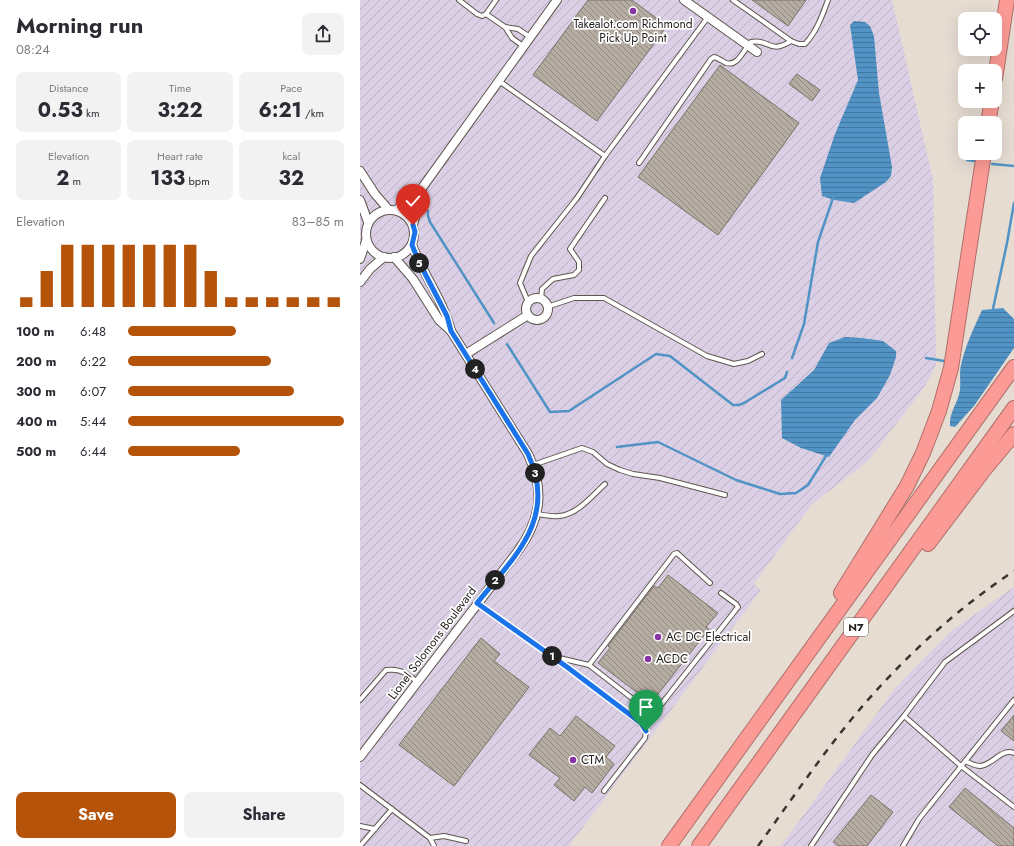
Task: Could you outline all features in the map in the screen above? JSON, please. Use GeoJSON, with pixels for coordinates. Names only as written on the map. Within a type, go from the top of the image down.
{"type":"FeatureCollection","features":[{"type":"Feature","properties":{"kind":"highway"},"geometry":{"type":"LineString","coordinates":[[997,64],[1007,0]]}},
{"type":"Feature","properties":{"kind":"highway"},"geometry":{"type":"LineString","coordinates":[[789,679],[822,622],[907,486],[932,432],[940,410],[951,368],[983,160]]}},
{"type":"Feature","properties":{"kind":"highway","name":"N7"},"geometry":{"type":"LineString","coordinates":[[669,846],[1014,367]]}},
{"type":"Feature","properties":{"kind":"highway","name":"N7"},"geometry":{"type":"LineString","coordinates":[[699,846],[1014,408]]}},
{"type":"Feature","properties":{"kind":"highway"},"geometry":{"type":"LineString","coordinates":[[746,781],[984,470],[1014,434]]}},
{"type":"Feature","properties":{"kind":"street"},"geometry":{"type":"LineString","coordinates":[[360,259],[366,241],[368,222],[374,215],[381,211],[392,209],[422,188],[556,0]]}},
{"type":"Feature","properties":{"kind":"street"},"geometry":{"type":"LineString","coordinates":[[684,0],[757,52]]}},
{"type":"Feature","properties":{"kind":"street"},"geometry":{"type":"LineString","coordinates":[[360,171],[374,194],[392,209],[403,213],[409,218],[415,232],[412,245],[405,253],[394,258],[384,257],[374,253],[366,241]]}},
{"type":"Feature","properties":{"kind":"street"},"geometry":{"type":"LineString","coordinates":[[413,225],[422,188]]}},
{"type":"Feature","properties":{"kind":"street"},"geometry":{"type":"LineString","coordinates":[[360,200],[368,222]]}},
{"type":"Feature","properties":{"kind":"street","name":"Lionel Solomons Boulevard"},"geometry":{"type":"LineString","coordinates":[[412,245],[419,262],[447,316],[451,331]]}},
{"type":"Feature","properties":{"kind":"street"},"geometry":{"type":"LineString","coordinates":[[360,282],[370,269],[384,257]]}},
{"type":"Feature","properties":{"kind":"street","name":"Lionel Solomons Boulevard"},"geometry":{"type":"LineString","coordinates":[[360,757],[419,682],[527,538],[537,514],[538,504],[538,484],[533,465],[528,454],[451,331],[439,320],[413,279],[394,258]]}},
{"type":"Feature","properties":{"kind":"street"},"geometry":{"type":"LineString","coordinates":[[534,299],[541,299],[547,307],[547,313],[540,320],[533,319],[528,315],[526,308],[528,302],[534,299]]}},
{"type":"Feature","properties":{"kind":"street"},"geometry":{"type":"LineString","coordinates":[[466,354],[528,315]]}},
{"type":"Feature","properties":{"kind":"lane"},"geometry":{"type":"LineString","coordinates":[[459,0],[477,14],[482,16],[486,14],[496,0]]}},
{"type":"Feature","properties":{"kind":"lane"},"geometry":{"type":"LineString","coordinates":[[733,0],[791,41],[798,44],[805,44],[818,27],[828,0]]}},
{"type":"Feature","properties":{"kind":"lane"},"geometry":{"type":"LineString","coordinates":[[486,14],[505,27],[512,38],[523,46]]}},
{"type":"Feature","properties":{"kind":"lane"},"geometry":{"type":"LineString","coordinates":[[528,302],[520,283],[532,256],[577,198],[605,156],[708,17]]}},
{"type":"Feature","properties":{"kind":"lane"},"geometry":{"type":"LineString","coordinates":[[505,27],[518,29],[530,37]]}},
{"type":"Feature","properties":{"kind":"lane"},"geometry":{"type":"LineString","coordinates":[[639,163],[711,59],[714,57],[725,62],[735,62],[751,42],[755,41],[779,47],[791,41]]}},
{"type":"Feature","properties":{"kind":"lane"},"geometry":{"type":"LineString","coordinates":[[498,80],[605,156]]}},
{"type":"Feature","properties":{"kind":"lane"},"geometry":{"type":"LineString","coordinates":[[541,299],[542,289],[553,279],[574,275],[579,270],[579,262],[570,249],[605,198]]}},
{"type":"Feature","properties":{"kind":"lane"},"geometry":{"type":"LineString","coordinates":[[547,307],[574,298],[604,298],[707,356],[734,364],[748,361],[762,354]]}},
{"type":"Feature","properties":{"kind":"lane"},"geometry":{"type":"LineString","coordinates":[[533,465],[582,448],[593,452],[607,464],[620,470],[633,474],[660,478],[725,495]]}},
{"type":"Feature","properties":{"kind":"lane"},"geometry":{"type":"LineString","coordinates":[[537,514],[554,516],[566,514],[575,510],[586,502],[605,484]]}},
{"type":"Feature","properties":{"kind":"lane"},"geometry":{"type":"LineString","coordinates":[[589,665],[674,554],[677,553],[710,583]]}},
{"type":"Feature","properties":{"kind":"lane"},"geometry":{"type":"LineString","coordinates":[[552,656],[589,665],[651,712],[656,711],[738,607],[721,593]]}},
{"type":"Feature","properties":{"kind":"lane"},"geometry":{"type":"LineString","coordinates":[[477,603],[552,656],[641,723],[646,731],[645,738],[604,791]]}},
{"type":"Feature","properties":{"kind":"lane"},"geometry":{"type":"LineString","coordinates":[[811,846],[872,755],[945,662],[1014,611]]}},
{"type":"Feature","properties":{"kind":"lane"},"geometry":{"type":"LineString","coordinates":[[360,700],[386,670],[395,669],[419,682]]}},
{"type":"Feature","properties":{"kind":"lane"},"geometry":{"type":"LineString","coordinates":[[903,846],[919,819],[1014,700]]}},
{"type":"Feature","properties":{"kind":"lane"},"geometry":{"type":"LineString","coordinates":[[904,716],[961,766],[1014,807]]}},
{"type":"Feature","properties":{"kind":"lane"},"geometry":{"type":"LineString","coordinates":[[965,761],[981,766],[991,762],[1006,752],[1014,753]]}},
{"type":"Feature","properties":{"kind":"lane"},"geometry":{"type":"LineString","coordinates":[[360,785],[430,838],[434,846]]}},
{"type":"Feature","properties":{"kind":"lane"},"geometry":{"type":"LineString","coordinates":[[360,846],[392,809]]}},
{"type":"Feature","properties":{"kind":"lane"},"geometry":{"type":"LineString","coordinates":[[360,826],[375,829]]}},
{"type":"Feature","properties":{"kind":"lane"},"geometry":{"type":"LineString","coordinates":[[430,838],[444,836],[466,842]]}},
{"type":"Feature","properties":{"kind":"shaded area"},"geometry":{"type":"Polygon","coordinates":[[[360,0],[892,0],[933,180],[936,365],[925,386],[868,461],[811,505],[754,584],[761,590],[569,846],[360,846],[360,0]]]}},
{"type":"Feature","properties":{"kind":"shaded area"},"geometry":{"type":"Polygon","coordinates":[[[1014,587],[1014,846],[781,846],[896,687],[951,631],[1014,587]]]}},
{"type":"Feature","properties":{"kind":"water"},"geometry":{"type":"Polygon","coordinates":[[[854,21],[865,22],[870,26],[874,36],[879,93],[892,167],[891,176],[886,182],[854,203],[834,200],[822,196],[820,178],[835,134],[858,80],[850,25],[854,21]]]}},
{"type":"Feature","properties":{"kind":"water"},"geometry":{"type":"Polygon","coordinates":[[[1003,308],[1014,319],[1014,348],[974,406],[955,427],[950,426],[952,412],[960,390],[961,365],[967,344],[982,310],[1003,308]]]}},
{"type":"Feature","properties":{"kind":"water"},"geometry":{"type":"Polygon","coordinates":[[[845,337],[883,341],[896,351],[896,357],[890,375],[877,398],[855,420],[829,457],[801,448],[782,438],[781,400],[814,370],[829,343],[845,337]]]}},
{"type":"Feature","properties":{"kind":"building"},"geometry":{"type":"Polygon","coordinates":[[[588,0],[632,0],[667,26],[597,121],[533,75],[588,0]]]}},
{"type":"Feature","properties":{"kind":"building"},"geometry":{"type":"Polygon","coordinates":[[[752,0],[806,0],[788,26],[752,0]]]}},
{"type":"Feature","properties":{"kind":"building"},"geometry":{"type":"Polygon","coordinates":[[[720,65],[799,123],[718,235],[638,177],[720,65]]]}},
{"type":"Feature","properties":{"kind":"building"},"geometry":{"type":"Polygon","coordinates":[[[797,74],[820,90],[812,101],[789,84],[797,74]]]}},
{"type":"Feature","properties":{"kind":"building","name":"AC DC Electrical"},"geometry":{"type":"Polygon","coordinates":[[[668,575],[718,613],[706,627],[709,629],[651,703],[598,663],[610,648],[608,646],[654,586],[658,588],[668,575]]]}},
{"type":"Feature","properties":{"kind":"building"},"geometry":{"type":"Polygon","coordinates":[[[481,638],[500,654],[494,661],[529,687],[454,786],[399,745],[481,638]]]}},
{"type":"Feature","properties":{"kind":"building"},"geometry":{"type":"Polygon","coordinates":[[[1014,715],[1014,741],[1001,731],[1014,715]]]}},
{"type":"Feature","properties":{"kind":"building","name":"CTM"},"geometry":{"type":"Polygon","coordinates":[[[576,716],[615,746],[606,757],[614,764],[603,779],[592,793],[585,787],[574,801],[554,785],[560,778],[529,755],[550,728],[560,736],[576,716]]]}},
{"type":"Feature","properties":{"kind":"building"},"geometry":{"type":"Polygon","coordinates":[[[965,788],[1014,828],[1014,846],[998,846],[949,807],[965,788]]]}},
{"type":"Feature","properties":{"kind":"building"},"geometry":{"type":"Polygon","coordinates":[[[871,795],[893,812],[867,846],[838,846],[833,842],[871,795]]]}},
{"type":"Feature","properties":{"kind":"waterway"},"geometry":{"type":"LineString","coordinates":[[967,160],[974,161]]}},
{"type":"Feature","properties":{"kind":"waterway"},"geometry":{"type":"LineString","coordinates":[[992,164],[1014,166]]}},
{"type":"Feature","properties":{"kind":"waterway"},"geometry":{"type":"LineString","coordinates":[[792,358],[804,324],[818,242],[833,198]]}},
{"type":"Feature","properties":{"kind":"waterway"},"geometry":{"type":"LineString","coordinates":[[993,309],[1014,203]]}},
{"type":"Feature","properties":{"kind":"waterway"},"geometry":{"type":"LineString","coordinates":[[428,211],[430,222],[494,323]]}},
{"type":"Feature","properties":{"kind":"waterway"},"geometry":{"type":"LineString","coordinates":[[507,344],[550,412],[569,411],[656,354],[670,356],[733,405],[744,403],[785,378],[787,372]]}},
{"type":"Feature","properties":{"kind":"waterway"},"geometry":{"type":"LineString","coordinates":[[926,358],[944,361]]}},
{"type":"Feature","properties":{"kind":"waterway"},"geometry":{"type":"LineString","coordinates":[[617,447],[658,442],[736,480],[780,494],[796,493],[808,485],[826,456]]}},
{"type":"Feature","properties":{"kind":"railway"},"geometry":{"type":"LineString","coordinates":[[758,846],[805,780],[872,695],[929,637],[971,602],[1014,571]]}},
{"type":"Feature","properties":{"kind":"place","name":"Takealot.com Richmond Pick Up Point"},"geometry":{"type":"Point","coordinates":[633,11]}},
{"type":"Feature","properties":{"kind":"place","name":"AC DC Electrical"},"geometry":{"type":"Point","coordinates":[658,637]}},
{"type":"Feature","properties":{"kind":"place","name":"ACDC"},"geometry":{"type":"Point","coordinates":[648,659]}},
{"type":"Feature","properties":{"kind":"place","name":"CTM"},"geometry":{"type":"Point","coordinates":[573,760]}},
{"type":"Feature","properties":{"kind":"route"},"geometry":{"type":"LineString","coordinates":[[413,225],[415,232],[412,245],[419,262],[447,316],[451,331],[528,454],[533,465],[538,484],[537,514],[527,538],[477,603],[567,667],[641,723],[646,731]]}}]}
